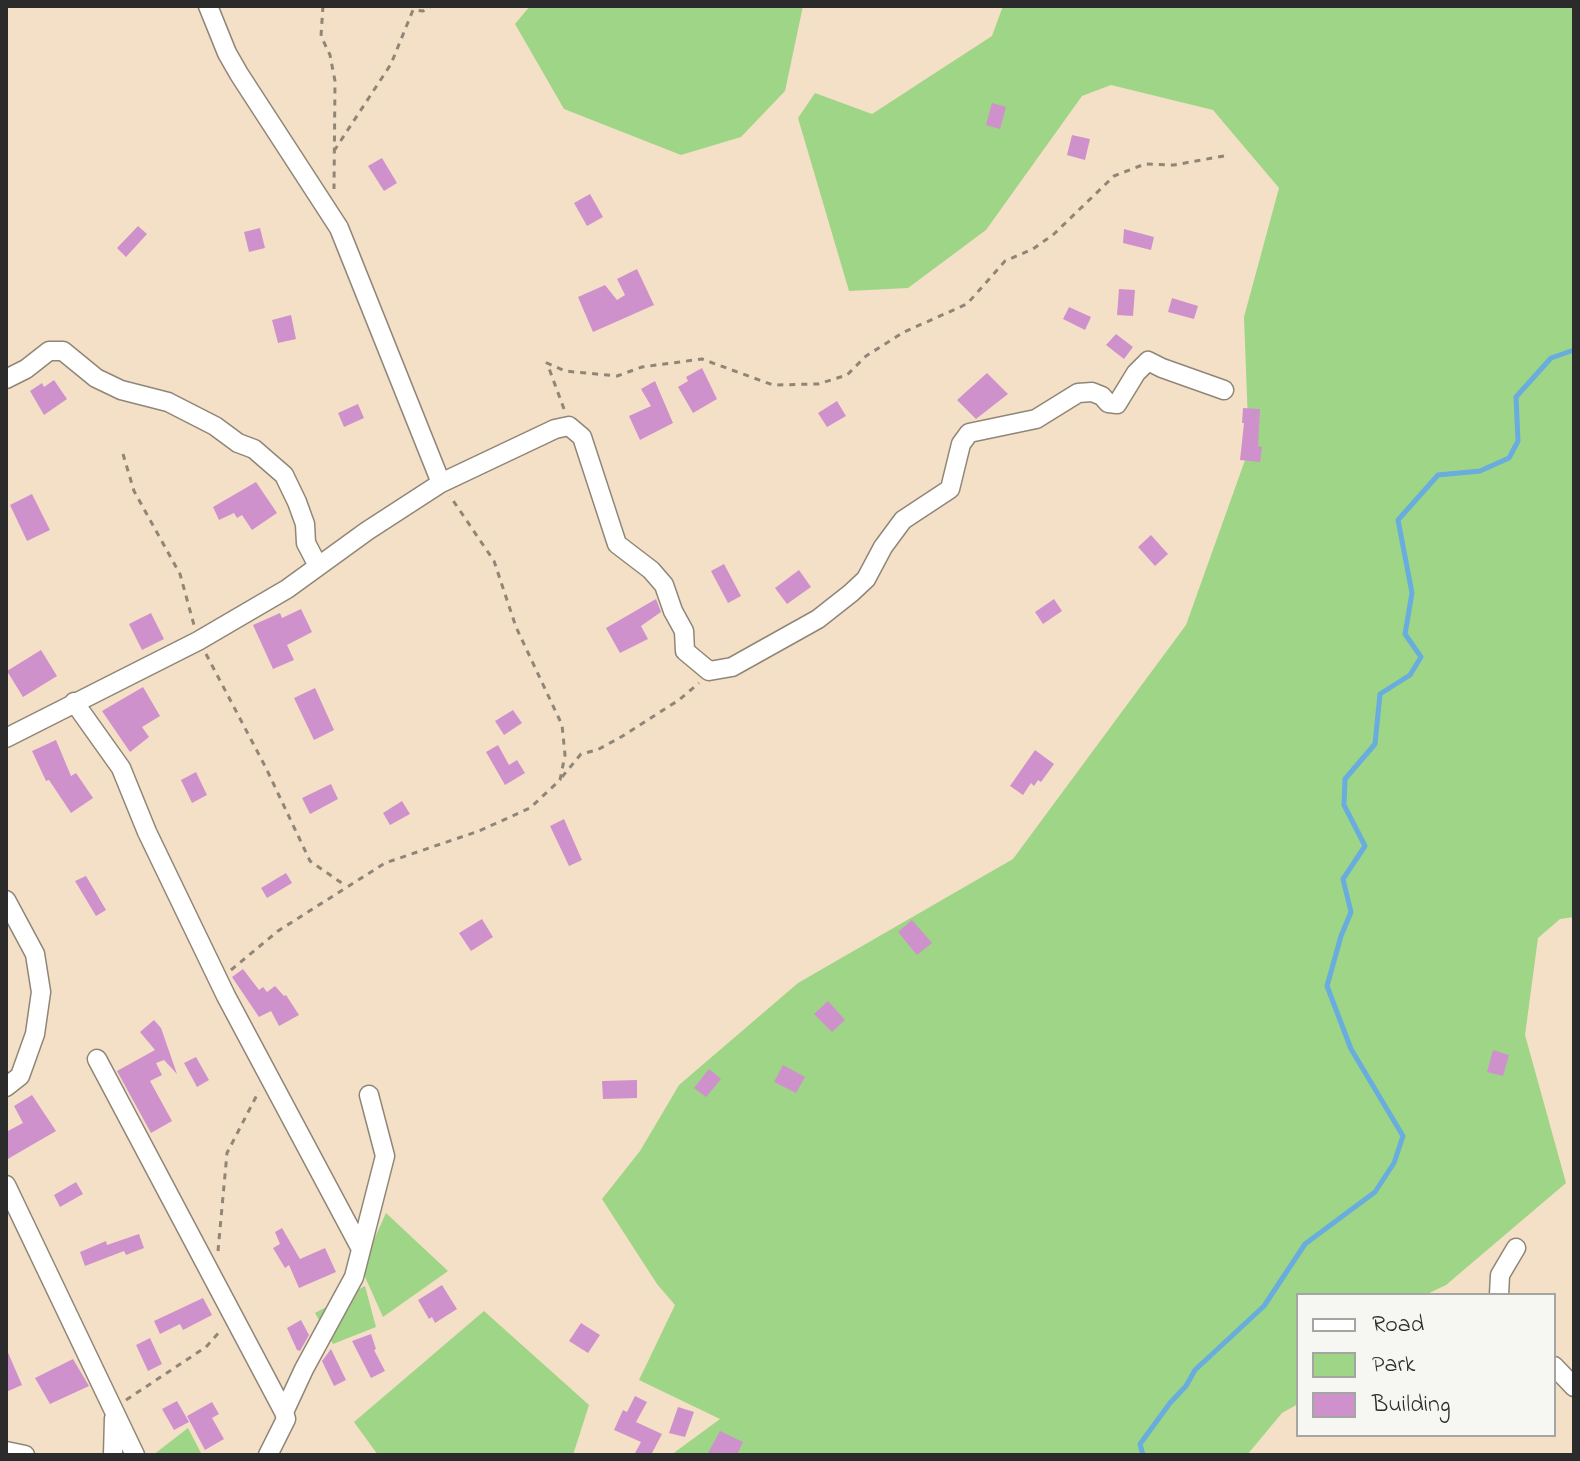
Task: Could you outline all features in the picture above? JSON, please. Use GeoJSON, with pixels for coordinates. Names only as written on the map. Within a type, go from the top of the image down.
{"type":"FeatureCollection","features":[{"type":"Feature","properties":{"kind":"street"},"geometry":{"type":"LineString","coordinates":[[208,6],[239,74],[339,228],[441,483]]}},
{"type":"Feature","properties":{"kind":"street"},"geometry":{"type":"LineString","coordinates":[[6,379],[26,369],[49,351],[63,351],[96,378],[121,390],[168,402],[215,426],[238,443],[254,449],[284,475],[305,524],[306,543],[318,566]]}},
{"type":"Feature","properties":{"kind":"street"},"geometry":{"type":"LineString","coordinates":[[6,738],[198,641],[287,589],[441,483],[555,429],[569,426],[582,437],[617,544],[651,570],[664,585],[684,631],[685,651],[709,671],[732,667],[818,619],[845,599],[866,579],[883,547],[903,520],[950,489],[961,444],[969,433],[1036,419],[1078,393],[1092,392],[1108,403],[1117,404],[1136,373],[1148,361],[1224,390]]}},
{"type":"Feature","properties":{"kind":"street"},"geometry":{"type":"LineString","coordinates":[[74,702],[121,768],[147,832],[218,979],[361,1249]]}},
{"type":"Feature","properties":{"kind":"street"},"geometry":{"type":"LineString","coordinates":[[6,900],[35,954],[41,992],[35,1034],[20,1076],[6,1087]]}},
{"type":"Feature","properties":{"kind":"street"},"geometry":{"type":"LineString","coordinates":[[97,1059],[284,1412],[286,1419],[268,1455]]}},
{"type":"Feature","properties":{"kind":"street"},"geometry":{"type":"LineString","coordinates":[[284,1412],[354,1277],[385,1156],[369,1095]]}},
{"type":"Feature","properties":{"kind":"street"},"geometry":{"type":"LineString","coordinates":[[6,1185],[135,1455]]}},
{"type":"Feature","properties":{"kind":"street"},"geometry":{"type":"LineString","coordinates":[[1499,1293],[1500,1275],[1516,1248]]}},
{"type":"Feature","properties":{"kind":"street"},"geometry":{"type":"LineString","coordinates":[[1556,1368],[1574,1387]]}},
{"type":"Feature","properties":{"kind":"street"},"geometry":{"type":"LineString","coordinates":[[113,1455],[114,1410]]}},
{"type":"Feature","properties":{"kind":"street"},"geometry":{"type":"LineString","coordinates":[[6,1451],[25,1455]]}},
{"type":"Feature","properties":{"kind":"path"},"geometry":{"type":"LineString","coordinates":[[323,6],[321,36],[330,55],[335,81],[334,190]]}},
{"type":"Feature","properties":{"kind":"path"},"geometry":{"type":"LineString","coordinates":[[334,151],[391,64],[413,10],[423,11],[432,6]]}},
{"type":"Feature","properties":{"kind":"path"},"geometry":{"type":"LineString","coordinates":[[569,426],[547,363],[565,371],[617,376],[642,367],[702,359],[773,385],[818,384],[847,375],[866,356],[904,332],[967,304],[1005,261],[1033,249],[1054,234],[1114,176],[1145,164],[1174,165],[1229,155]]}},
{"type":"Feature","properties":{"kind":"path"},"geometry":{"type":"LineString","coordinates":[[123,454],[134,491],[180,574],[198,641],[266,768],[310,861],[346,886]]}},
{"type":"Feature","properties":{"kind":"path"},"geometry":{"type":"LineString","coordinates":[[441,483],[494,561],[516,627],[562,725],[565,755],[560,780]]}},
{"type":"Feature","properties":{"kind":"path"},"geometry":{"type":"LineString","coordinates":[[218,979],[278,931],[385,863],[479,831],[530,808],[560,780],[581,754],[609,744],[679,700],[694,690],[709,671]]}},
{"type":"Feature","properties":{"kind":"green space"},"geometry":{"type":"Polygon","coordinates":[[[530,6],[803,6],[785,91],[741,137],[681,155],[564,109],[515,24],[530,6]]]}},
{"type":"Feature","properties":{"kind":"green space"},"geometry":{"type":"Polygon","coordinates":[[[1003,6],[1574,6],[1574,917],[1560,919],[1538,938],[1525,1035],[1566,1183],[1446,1285],[1429,1293],[1296,1293],[1296,1405],[1282,1413],[1247,1455],[671,1455],[720,1419],[639,1380],[675,1305],[657,1284],[602,1199],[640,1151],[679,1085],[798,983],[1013,859],[1186,625],[1249,449],[1244,317],[1279,188],[1213,110],[1111,85],[1082,96],[986,230],[908,288],[849,291],[798,118],[815,93],[872,114],[992,36],[1003,6]]]}},
{"type":"Feature","properties":{"kind":"green space"},"geometry":{"type":"Polygon","coordinates":[[[386,1213],[448,1271],[383,1317],[361,1268],[386,1213]]]}},
{"type":"Feature","properties":{"kind":"green space"},"geometry":{"type":"Polygon","coordinates":[[[365,1286],[376,1327],[333,1344],[315,1313],[365,1286]]]}},
{"type":"Feature","properties":{"kind":"green space"},"geometry":{"type":"Polygon","coordinates":[[[484,1311],[589,1405],[573,1455],[378,1455],[354,1422],[484,1311]]]}},
{"type":"Feature","properties":{"kind":"green space"},"geometry":{"type":"Polygon","coordinates":[[[188,1428],[202,1455],[153,1455],[188,1428]]]}},
{"type":"Feature","properties":{"kind":"building"},"geometry":{"type":"Polygon","coordinates":[[[992,103],[1006,107],[1000,129],[986,125],[992,103]]]}},
{"type":"Feature","properties":{"kind":"building"},"geometry":{"type":"Polygon","coordinates":[[[1072,135],[1090,139],[1085,160],[1067,155],[1072,135]]]}},
{"type":"Feature","properties":{"kind":"building"},"geometry":{"type":"Polygon","coordinates":[[[382,158],[397,183],[384,191],[368,166],[382,158]]]}},
{"type":"Feature","properties":{"kind":"building"},"geometry":{"type":"Polygon","coordinates":[[[590,194],[603,217],[587,226],[574,203],[590,194]]]}},
{"type":"Feature","properties":{"kind":"building"},"geometry":{"type":"Polygon","coordinates":[[[138,226],[147,234],[126,257],[117,248],[138,226]]]}},
{"type":"Feature","properties":{"kind":"building"},"geometry":{"type":"Polygon","coordinates":[[[260,228],[265,248],[249,252],[244,232],[260,228]]]}},
{"type":"Feature","properties":{"kind":"building"},"geometry":{"type":"Polygon","coordinates":[[[1124,229],[1154,237],[1151,250],[1123,243],[1124,229]]]}},
{"type":"Feature","properties":{"kind":"building"},"geometry":{"type":"Polygon","coordinates":[[[637,269],[654,305],[593,332],[578,297],[605,285],[617,300],[625,295],[617,279],[637,269]]]}},
{"type":"Feature","properties":{"kind":"building"},"geometry":{"type":"Polygon","coordinates":[[[1119,289],[1135,290],[1133,316],[1117,315],[1119,289]]]}},
{"type":"Feature","properties":{"kind":"building"},"geometry":{"type":"Polygon","coordinates":[[[1172,298],[1198,306],[1194,319],[1168,312],[1172,298]]]}},
{"type":"Feature","properties":{"kind":"building"},"geometry":{"type":"Polygon","coordinates":[[[1069,307],[1091,317],[1085,330],[1063,319],[1069,307]]]}},
{"type":"Feature","properties":{"kind":"building"},"geometry":{"type":"Polygon","coordinates":[[[291,315],[296,339],[278,343],[272,320],[291,315]]]}},
{"type":"Feature","properties":{"kind":"building"},"geometry":{"type":"Polygon","coordinates":[[[1116,334],[1133,347],[1124,359],[1106,345],[1116,334]]]}},
{"type":"Feature","properties":{"kind":"building"},"geometry":{"type":"Polygon","coordinates":[[[702,368],[717,399],[693,413],[678,387],[688,381],[686,377],[702,368]]]}},
{"type":"Feature","properties":{"kind":"building"},"geometry":{"type":"Polygon","coordinates":[[[987,373],[1008,394],[976,419],[957,400],[987,373]]]}},
{"type":"Feature","properties":{"kind":"building"},"geometry":{"type":"Polygon","coordinates":[[[54,380],[67,399],[44,415],[30,391],[54,380]]]}},
{"type":"Feature","properties":{"kind":"building"},"geometry":{"type":"Polygon","coordinates":[[[655,381],[673,423],[640,440],[629,416],[651,406],[641,389],[655,381]]]}},
{"type":"Feature","properties":{"kind":"building"},"geometry":{"type":"Polygon","coordinates":[[[837,401],[846,416],[827,427],[818,413],[837,401]]]}},
{"type":"Feature","properties":{"kind":"building"},"geometry":{"type":"Polygon","coordinates":[[[358,404],[364,418],[344,427],[338,413],[358,404]]]}},
{"type":"Feature","properties":{"kind":"building"},"geometry":{"type":"Polygon","coordinates":[[[1243,408],[1260,409],[1260,462],[1240,460],[1243,408]]]}},
{"type":"Feature","properties":{"kind":"building"},"geometry":{"type":"Polygon","coordinates":[[[256,482],[277,513],[252,530],[242,515],[237,518],[234,513],[219,520],[213,507],[256,482]]]}},
{"type":"Feature","properties":{"kind":"building"},"geometry":{"type":"Polygon","coordinates":[[[32,494],[50,530],[27,541],[10,505],[32,494]]]}},
{"type":"Feature","properties":{"kind":"building"},"geometry":{"type":"Polygon","coordinates":[[[1151,535],[1168,554],[1155,566],[1138,547],[1151,535]]]}},
{"type":"Feature","properties":{"kind":"building"},"geometry":{"type":"Polygon","coordinates":[[[724,564],[741,596],[728,603],[711,571],[724,564]]]}},
{"type":"Feature","properties":{"kind":"building"},"geometry":{"type":"Polygon","coordinates":[[[799,570],[811,587],[787,604],[775,588],[799,570]]]}},
{"type":"Feature","properties":{"kind":"building"},"geometry":{"type":"Polygon","coordinates":[[[656,599],[661,612],[641,626],[648,639],[620,653],[606,628],[656,599]]]}},
{"type":"Feature","properties":{"kind":"building"},"geometry":{"type":"Polygon","coordinates":[[[1054,599],[1062,611],[1043,624],[1035,612],[1054,599]]]}},
{"type":"Feature","properties":{"kind":"building"},"geometry":{"type":"Polygon","coordinates":[[[301,609],[312,632],[287,645],[294,660],[273,669],[253,625],[280,613],[282,618],[301,609]]]}},
{"type":"Feature","properties":{"kind":"building"},"geometry":{"type":"Polygon","coordinates":[[[151,613],[164,639],[142,650],[129,624],[151,613]]]}},
{"type":"Feature","properties":{"kind":"building"},"geometry":{"type":"Polygon","coordinates":[[[41,650],[57,676],[23,697],[7,671],[41,650]]]}},
{"type":"Feature","properties":{"kind":"building"},"geometry":{"type":"Polygon","coordinates":[[[143,687],[160,716],[142,727],[149,737],[130,752],[102,711],[143,687]]]}},
{"type":"Feature","properties":{"kind":"building"},"geometry":{"type":"Polygon","coordinates":[[[315,688],[334,730],[314,740],[294,698],[315,688]]]}},
{"type":"Feature","properties":{"kind":"building"},"geometry":{"type":"Polygon","coordinates":[[[513,710],[522,723],[504,735],[495,721],[513,710]]]}},
{"type":"Feature","properties":{"kind":"building"},"geometry":{"type":"Polygon","coordinates":[[[56,740],[71,776],[76,773],[93,798],[71,813],[49,780],[46,781],[32,751],[56,740]]]}},
{"type":"Feature","properties":{"kind":"building"},"geometry":{"type":"Polygon","coordinates":[[[498,745],[509,765],[517,760],[525,773],[505,785],[486,752],[498,745]]]}},
{"type":"Feature","properties":{"kind":"building"},"geometry":{"type":"Polygon","coordinates":[[[1035,750],[1054,764],[1041,782],[1038,780],[1034,786],[1031,783],[1023,795],[1010,786],[1035,750]]]}},
{"type":"Feature","properties":{"kind":"building"},"geometry":{"type":"Polygon","coordinates":[[[196,772],[207,795],[192,803],[181,780],[196,772]]]}},
{"type":"Feature","properties":{"kind":"building"},"geometry":{"type":"Polygon","coordinates":[[[331,784],[338,799],[310,814],[302,798],[331,784]]]}},
{"type":"Feature","properties":{"kind":"building"},"geometry":{"type":"Polygon","coordinates":[[[402,801],[410,814],[390,825],[383,813],[402,801]]]}},
{"type":"Feature","properties":{"kind":"building"},"geometry":{"type":"Polygon","coordinates":[[[564,819],[582,860],[569,866],[550,826],[564,819]]]}},
{"type":"Feature","properties":{"kind":"building"},"geometry":{"type":"Polygon","coordinates":[[[286,873],[292,883],[267,898],[261,888],[286,873]]]}},
{"type":"Feature","properties":{"kind":"building"},"geometry":{"type":"Polygon","coordinates":[[[86,876],[106,910],[96,916],[75,881],[86,876]]]}},
{"type":"Feature","properties":{"kind":"building"},"geometry":{"type":"Polygon","coordinates":[[[482,919],[493,937],[471,951],[459,933],[482,919]]]}},
{"type":"Feature","properties":{"kind":"building"},"geometry":{"type":"Polygon","coordinates":[[[912,920],[932,943],[917,955],[898,932],[912,920]]]}},
{"type":"Feature","properties":{"kind":"building"},"geometry":{"type":"Polygon","coordinates":[[[243,969],[259,990],[263,987],[267,992],[275,986],[286,995],[299,1015],[279,1026],[271,1011],[259,1017],[232,977],[243,969]]]}},
{"type":"Feature","properties":{"kind":"building"},"geometry":{"type":"Polygon","coordinates":[[[828,1001],[845,1020],[832,1032],[814,1014],[828,1001]]]}},
{"type":"Feature","properties":{"kind":"building"},"geometry":{"type":"Polygon","coordinates":[[[154,1020],[161,1028],[177,1074],[164,1060],[156,1063],[162,1075],[150,1081],[172,1121],[151,1133],[117,1071],[155,1050],[140,1032],[154,1020]]]}},
{"type":"Feature","properties":{"kind":"building"},"geometry":{"type":"Polygon","coordinates":[[[1493,1050],[1509,1055],[1503,1076],[1487,1072],[1493,1050]]]}},
{"type":"Feature","properties":{"kind":"building"},"geometry":{"type":"Polygon","coordinates":[[[196,1057],[209,1080],[197,1087],[184,1063],[196,1057]]]}},
{"type":"Feature","properties":{"kind":"building"},"geometry":{"type":"Polygon","coordinates":[[[783,1065],[805,1077],[796,1093],[774,1082],[783,1065]]]}},
{"type":"Feature","properties":{"kind":"building"},"geometry":{"type":"Polygon","coordinates":[[[709,1069],[721,1079],[706,1097],[694,1088],[709,1069]]]}},
{"type":"Feature","properties":{"kind":"building"},"geometry":{"type":"Polygon","coordinates":[[[637,1080],[637,1098],[603,1099],[602,1081],[637,1080]]]}},
{"type":"Feature","properties":{"kind":"building"},"geometry":{"type":"Polygon","coordinates":[[[32,1095],[56,1131],[6,1160],[6,1132],[23,1123],[14,1106],[32,1095]]]}},
{"type":"Feature","properties":{"kind":"building"},"geometry":{"type":"Polygon","coordinates":[[[76,1182],[83,1194],[60,1207],[54,1195],[76,1182]]]}},
{"type":"Feature","properties":{"kind":"building"},"geometry":{"type":"Polygon","coordinates":[[[282,1228],[300,1259],[325,1248],[336,1272],[299,1288],[289,1265],[285,1268],[273,1248],[280,1244],[275,1232],[282,1228]]]}},
{"type":"Feature","properties":{"kind":"building"},"geometry":{"type":"Polygon","coordinates":[[[139,1234],[144,1248],[126,1255],[124,1251],[85,1266],[80,1252],[106,1241],[107,1245],[139,1234]]]}},
{"type":"Feature","properties":{"kind":"building"},"geometry":{"type":"Polygon","coordinates":[[[442,1285],[457,1309],[435,1323],[432,1317],[429,1319],[418,1300],[442,1285]]]}},
{"type":"Feature","properties":{"kind":"building"},"geometry":{"type":"Polygon","coordinates":[[[203,1298],[212,1315],[183,1330],[180,1324],[160,1334],[154,1321],[203,1298]]]}},
{"type":"Feature","properties":{"kind":"building"},"geometry":{"type":"Polygon","coordinates":[[[301,1320],[309,1335],[300,1351],[287,1328],[301,1320]]]}},
{"type":"Feature","properties":{"kind":"building"},"geometry":{"type":"Polygon","coordinates":[[[581,1323],[600,1335],[588,1353],[569,1341],[581,1323]]]}},
{"type":"Feature","properties":{"kind":"building"},"geometry":{"type":"Polygon","coordinates":[[[371,1334],[374,1350],[385,1371],[371,1378],[352,1341],[371,1334]]]}},
{"type":"Feature","properties":{"kind":"building"},"geometry":{"type":"Polygon","coordinates":[[[150,1338],[162,1364],[148,1371],[136,1345],[150,1338]]]}},
{"type":"Feature","properties":{"kind":"building"},"geometry":{"type":"Polygon","coordinates":[[[6,1348],[22,1385],[6,1392],[6,1348]]]}},
{"type":"Feature","properties":{"kind":"building"},"geometry":{"type":"Polygon","coordinates":[[[331,1349],[346,1380],[334,1386],[322,1361],[331,1349]]]}},
{"type":"Feature","properties":{"kind":"building"},"geometry":{"type":"Polygon","coordinates":[[[73,1359],[89,1386],[50,1404],[35,1378],[73,1359]]]}},
{"type":"Feature","properties":{"kind":"building"},"geometry":{"type":"Polygon","coordinates":[[[635,1396],[647,1402],[636,1422],[662,1434],[651,1455],[634,1455],[641,1442],[614,1430],[623,1410],[627,1412],[635,1396]]]}},
{"type":"Feature","properties":{"kind":"building"},"geometry":{"type":"Polygon","coordinates":[[[177,1401],[189,1422],[174,1430],[162,1409],[177,1401]]]}},
{"type":"Feature","properties":{"kind":"building"},"geometry":{"type":"Polygon","coordinates":[[[212,1402],[219,1414],[212,1418],[224,1439],[205,1450],[187,1416],[212,1402]]]}},
{"type":"Feature","properties":{"kind":"building"},"geometry":{"type":"Polygon","coordinates":[[[678,1407],[694,1412],[685,1437],[669,1433],[678,1407]]]}},
{"type":"Feature","properties":{"kind":"building"},"geometry":{"type":"Polygon","coordinates":[[[720,1431],[743,1442],[737,1455],[707,1455],[720,1431]]]}},
{"type":"Feature","properties":{"kind":"waterway"},"geometry":{"type":"LineString","coordinates":[[1143,1455],[1140,1444],[1195,1370],[1264,1306],[1305,1244],[1375,1192],[1394,1163],[1403,1136],[1351,1049],[1327,986],[1351,912],[1343,879],[1365,846],[1344,805],[1345,779],[1375,744],[1380,694],[1410,675],[1421,657],[1405,634],[1412,593],[1398,520],[1438,475],[1480,471],[1509,458],[1518,441],[1516,397],[1551,358],[1574,350]]}}]}
